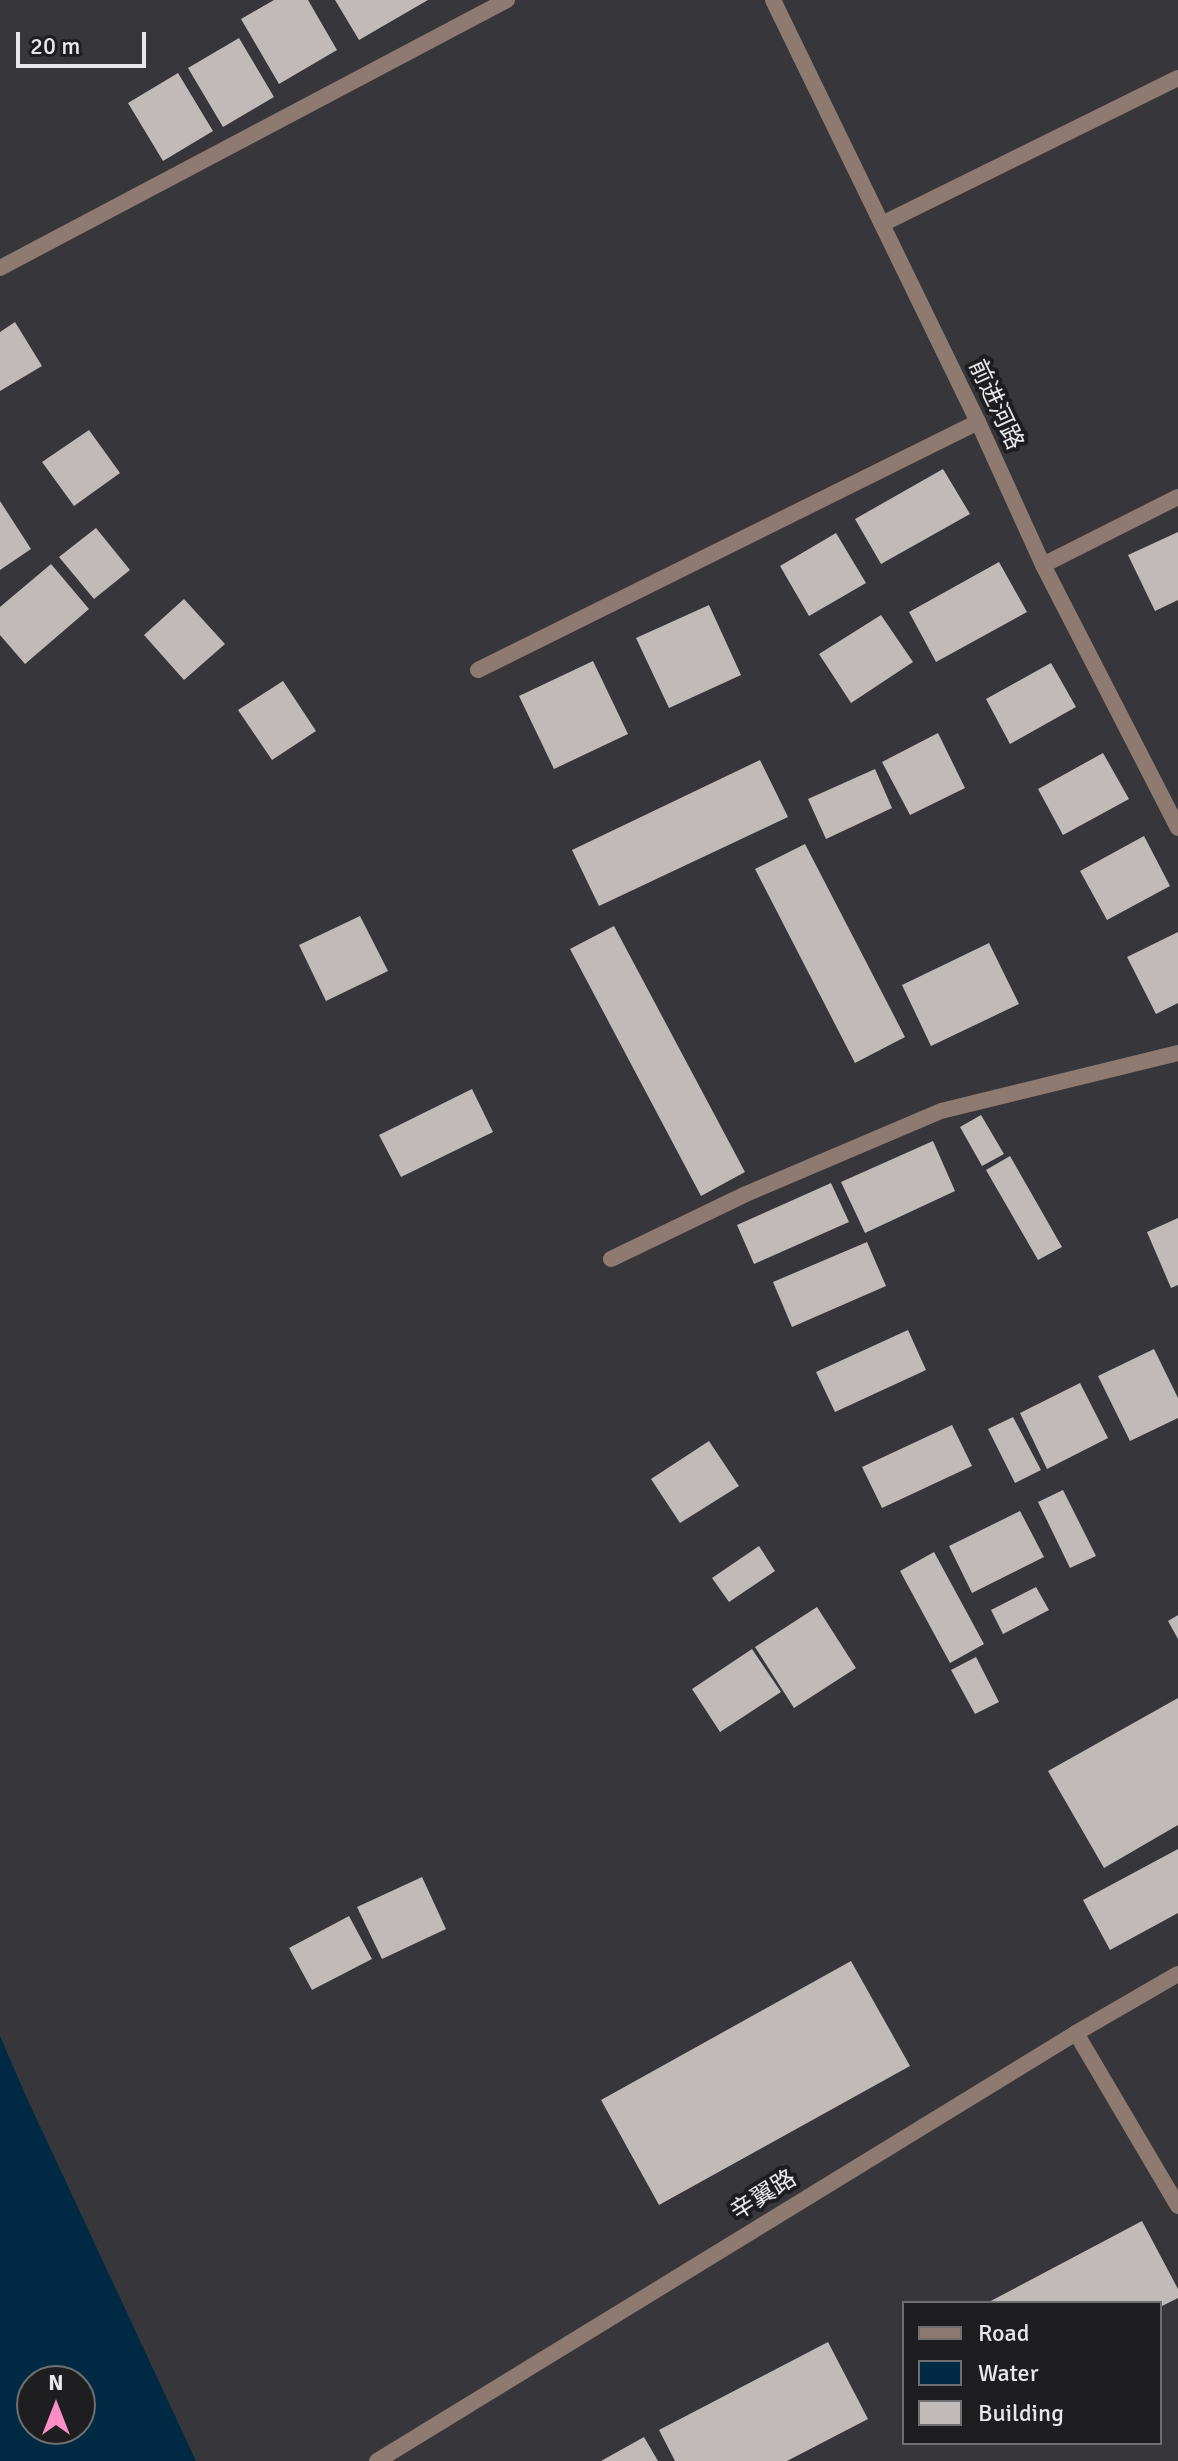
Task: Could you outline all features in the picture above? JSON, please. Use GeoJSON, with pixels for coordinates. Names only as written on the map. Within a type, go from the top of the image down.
{"type":"FeatureCollection","features":[{"type":"Feature","properties":{"kind":"street"},"geometry":{"type":"LineString","coordinates":[[0,268],[507,0]]}},
{"type":"Feature","properties":{"kind":"street","name":"前进河路"},"geometry":{"type":"LineString","coordinates":[[773,0],[978,422],[1043,565],[1178,828]]}},
{"type":"Feature","properties":{"kind":"street"},"geometry":{"type":"LineString","coordinates":[[882,224],[1178,78]]}},
{"type":"Feature","properties":{"kind":"street"},"geometry":{"type":"LineString","coordinates":[[478,670],[978,422]]}},
{"type":"Feature","properties":{"kind":"street"},"geometry":{"type":"LineString","coordinates":[[1043,565],[1178,497]]}},
{"type":"Feature","properties":{"kind":"street"},"geometry":{"type":"LineString","coordinates":[[611,1259],[746,1194],[941,1111],[1178,1053]]}},
{"type":"Feature","properties":{"kind":"street","name":"辛翼路"},"geometry":{"type":"LineString","coordinates":[[377,2461],[1076,2033],[1178,1974]]}},
{"type":"Feature","properties":{"kind":"street"},"geometry":{"type":"LineString","coordinates":[[1076,2033],[1178,2206]]}},
{"type":"Feature","properties":{"kind":"water"},"geometry":{"type":"Polygon","coordinates":[[[0,2036],[25,2094],[196,2461],[0,2461],[0,2036]]]}},
{"type":"Feature","properties":{"kind":"building"},"geometry":{"type":"Polygon","coordinates":[[[274,0],[308,0],[337,50],[279,84],[241,19],[274,0]]]}},
{"type":"Feature","properties":{"kind":"building"},"geometry":{"type":"Polygon","coordinates":[[[335,0],[428,0],[359,40],[335,0]]]}},
{"type":"Feature","properties":{"kind":"building"},"geometry":{"type":"Polygon","coordinates":[[[239,38],[274,97],[223,127],[188,68],[239,38]]]}},
{"type":"Feature","properties":{"kind":"building"},"geometry":{"type":"Polygon","coordinates":[[[178,73],[213,131],[163,161],[128,103],[178,73]]]}},
{"type":"Feature","properties":{"kind":"building"},"geometry":{"type":"Polygon","coordinates":[[[15,322],[42,366],[0,391],[0,332],[15,322]]]}},
{"type":"Feature","properties":{"kind":"building"},"geometry":{"type":"Polygon","coordinates":[[[89,430],[120,473],[74,506],[42,462],[89,430]]]}},
{"type":"Feature","properties":{"kind":"building"},"geometry":{"type":"Polygon","coordinates":[[[943,469],[970,514],[881,564],[855,519],[943,469]]]}},
{"type":"Feature","properties":{"kind":"building"},"geometry":{"type":"Polygon","coordinates":[[[0,501],[31,549],[0,570],[0,501]]]}},
{"type":"Feature","properties":{"kind":"building"},"geometry":{"type":"Polygon","coordinates":[[[96,528],[130,570],[94,599],[59,557],[96,528]]]}},
{"type":"Feature","properties":{"kind":"building"},"geometry":{"type":"Polygon","coordinates":[[[1178,532],[1178,600],[1155,611],[1128,555],[1178,532]]]}},
{"type":"Feature","properties":{"kind":"building"},"geometry":{"type":"Polygon","coordinates":[[[836,533],[866,583],[809,616],[780,566],[836,533]]]}},
{"type":"Feature","properties":{"kind":"building"},"geometry":{"type":"Polygon","coordinates":[[[999,562],[1027,612],[936,662],[909,612],[999,562]]]}},
{"type":"Feature","properties":{"kind":"building"},"geometry":{"type":"Polygon","coordinates":[[[51,564],[89,609],[25,664],[0,635],[0,607],[51,564]]]}},
{"type":"Feature","properties":{"kind":"building"},"geometry":{"type":"Polygon","coordinates":[[[184,599],[225,644],[184,680],[144,635],[184,599]]]}},
{"type":"Feature","properties":{"kind":"building"},"geometry":{"type":"Polygon","coordinates":[[[709,605],[741,675],[669,708],[636,638],[709,605]]]}},
{"type":"Feature","properties":{"kind":"building"},"geometry":{"type":"Polygon","coordinates":[[[881,615],[913,662],[851,703],[819,654],[881,615]]]}},
{"type":"Feature","properties":{"kind":"building"},"geometry":{"type":"Polygon","coordinates":[[[593,661],[628,734],[554,769],[519,696],[593,661]]]}},
{"type":"Feature","properties":{"kind":"building"},"geometry":{"type":"Polygon","coordinates":[[[1051,663],[1076,707],[1010,744],[986,699],[1051,663]]]}},
{"type":"Feature","properties":{"kind":"building"},"geometry":{"type":"Polygon","coordinates":[[[283,681],[316,731],[272,760],[238,710],[283,681]]]}},
{"type":"Feature","properties":{"kind":"building"},"geometry":{"type":"Polygon","coordinates":[[[938,733],[965,788],[910,815],[882,762],[938,733]]]}},
{"type":"Feature","properties":{"kind":"building"},"geometry":{"type":"Polygon","coordinates":[[[1103,753],[1129,799],[1063,835],[1038,789],[1103,753]]]}},
{"type":"Feature","properties":{"kind":"building"},"geometry":{"type":"Polygon","coordinates":[[[760,760],[788,817],[599,906],[572,850],[760,760]]]}},
{"type":"Feature","properties":{"kind":"building"},"geometry":{"type":"Polygon","coordinates":[[[875,769],[892,808],[826,839],[808,799],[875,769]]]}},
{"type":"Feature","properties":{"kind":"building"},"geometry":{"type":"Polygon","coordinates":[[[1144,836],[1170,886],[1107,920],[1080,871],[1144,836]]]}},
{"type":"Feature","properties":{"kind":"building"},"geometry":{"type":"Polygon","coordinates":[[[805,844],[905,1037],[855,1063],[755,869],[805,844]]]}},
{"type":"Feature","properties":{"kind":"building"},"geometry":{"type":"Polygon","coordinates":[[[360,916],[388,971],[326,1001],[299,945],[360,916]]]}},
{"type":"Feature","properties":{"kind":"building"},"geometry":{"type":"Polygon","coordinates":[[[614,926],[745,1172],[701,1196],[570,949],[614,926]]]}},
{"type":"Feature","properties":{"kind":"building"},"geometry":{"type":"Polygon","coordinates":[[[1178,932],[1178,1003],[1156,1014],[1127,957],[1178,932]]]}},
{"type":"Feature","properties":{"kind":"building"},"geometry":{"type":"Polygon","coordinates":[[[989,943],[1019,1004],[931,1046],[902,985],[989,943]]]}},
{"type":"Feature","properties":{"kind":"building"},"geometry":{"type":"Polygon","coordinates":[[[472,1089],[493,1132],[401,1177],[379,1135],[472,1089]]]}},
{"type":"Feature","properties":{"kind":"building"},"geometry":{"type":"Polygon","coordinates":[[[981,1115],[1004,1154],[982,1166],[960,1127],[981,1115]]]}},
{"type":"Feature","properties":{"kind":"building"},"geometry":{"type":"Polygon","coordinates":[[[933,1141],[955,1191],[865,1233],[841,1182],[933,1141]]]}},
{"type":"Feature","properties":{"kind":"building"},"geometry":{"type":"Polygon","coordinates":[[[1010,1156],[1062,1247],[1038,1260],[986,1170],[1010,1156]]]}},
{"type":"Feature","properties":{"kind":"building"},"geometry":{"type":"Polygon","coordinates":[[[831,1183],[849,1222],[754,1264],[737,1225],[831,1183]]]}},
{"type":"Feature","properties":{"kind":"building"},"geometry":{"type":"Polygon","coordinates":[[[1178,1218],[1178,1285],[1171,1288],[1147,1232],[1178,1218]]]}},
{"type":"Feature","properties":{"kind":"building"},"geometry":{"type":"Polygon","coordinates":[[[867,1242],[886,1286],[792,1327],[773,1282],[867,1242]]]}},
{"type":"Feature","properties":{"kind":"building"},"geometry":{"type":"Polygon","coordinates":[[[908,1330],[926,1370],[835,1412],[816,1372],[908,1330]]]}},
{"type":"Feature","properties":{"kind":"building"},"geometry":{"type":"Polygon","coordinates":[[[1154,1349],[1178,1398],[1178,1418],[1130,1441],[1098,1376],[1154,1349]]]}},
{"type":"Feature","properties":{"kind":"building"},"geometry":{"type":"Polygon","coordinates":[[[1080,1383],[1108,1438],[1047,1469],[1020,1413],[1080,1383]]]}},
{"type":"Feature","properties":{"kind":"building"},"geometry":{"type":"Polygon","coordinates":[[[1013,1417],[1041,1470],[1015,1483],[988,1429],[1013,1417]]]}},
{"type":"Feature","properties":{"kind":"building"},"geometry":{"type":"Polygon","coordinates":[[[952,1425],[972,1466],[882,1508],[862,1467],[952,1425]]]}},
{"type":"Feature","properties":{"kind":"building"},"geometry":{"type":"Polygon","coordinates":[[[709,1441],[739,1486],[680,1523],[651,1479],[709,1441]]]}},
{"type":"Feature","properties":{"kind":"building"},"geometry":{"type":"Polygon","coordinates":[[[1063,1490],[1096,1556],[1070,1568],[1038,1502],[1063,1490]]]}},
{"type":"Feature","properties":{"kind":"building"},"geometry":{"type":"Polygon","coordinates":[[[1020,1511],[1044,1557],[972,1593],[949,1546],[1020,1511]]]}},
{"type":"Feature","properties":{"kind":"building"},"geometry":{"type":"Polygon","coordinates":[[[759,1546],[775,1571],[729,1602],[712,1578],[759,1546]]]}},
{"type":"Feature","properties":{"kind":"building"},"geometry":{"type":"Polygon","coordinates":[[[934,1552],[984,1644],[950,1663],[900,1571],[934,1552]]]}},
{"type":"Feature","properties":{"kind":"building"},"geometry":{"type":"Polygon","coordinates":[[[1036,1587],[1049,1610],[1003,1634],[991,1610],[1036,1587]]]}},
{"type":"Feature","properties":{"kind":"building"},"geometry":{"type":"Polygon","coordinates":[[[817,1607],[856,1668],[794,1708],[755,1647],[817,1607]]]}},
{"type":"Feature","properties":{"kind":"building"},"geometry":{"type":"Polygon","coordinates":[[[1178,1615],[1178,1639],[1168,1621],[1178,1615]]]}},
{"type":"Feature","properties":{"kind":"building"},"geometry":{"type":"Polygon","coordinates":[[[752,1649],[781,1692],[720,1732],[692,1689],[752,1649]]]}},
{"type":"Feature","properties":{"kind":"building"},"geometry":{"type":"Polygon","coordinates":[[[976,1657],[999,1702],[975,1714],[951,1670],[976,1657]]]}},
{"type":"Feature","properties":{"kind":"building"},"geometry":{"type":"Polygon","coordinates":[[[1178,1698],[1178,1825],[1104,1868],[1048,1771],[1178,1698]]]}},
{"type":"Feature","properties":{"kind":"building"},"geometry":{"type":"Polygon","coordinates":[[[1178,1849],[1178,1913],[1110,1950],[1083,1900],[1178,1849]]]}},
{"type":"Feature","properties":{"kind":"building"},"geometry":{"type":"Polygon","coordinates":[[[422,1877],[446,1929],[382,1959],[357,1907],[422,1877]]]}},
{"type":"Feature","properties":{"kind":"building"},"geometry":{"type":"Polygon","coordinates":[[[349,1916],[372,1959],[312,1990],[289,1948],[349,1916]]]}},
{"type":"Feature","properties":{"kind":"building"},"geometry":{"type":"Polygon","coordinates":[[[851,1961],[910,2066],[659,2205],[601,2100],[851,1961]]]}},
{"type":"Feature","properties":{"kind":"building"},"geometry":{"type":"Polygon","coordinates":[[[1142,2221],[1178,2289],[1178,2298],[1162,2306],[1162,2301],[991,2301],[1142,2221]]]}},
{"type":"Feature","properties":{"kind":"building"},"geometry":{"type":"Polygon","coordinates":[[[828,2342],[868,2419],[787,2461],[675,2461],[659,2430],[828,2342]]]}},
{"type":"Feature","properties":{"kind":"building"},"geometry":{"type":"Polygon","coordinates":[[[644,2437],[658,2461],[601,2461],[644,2437]]]}}]}
